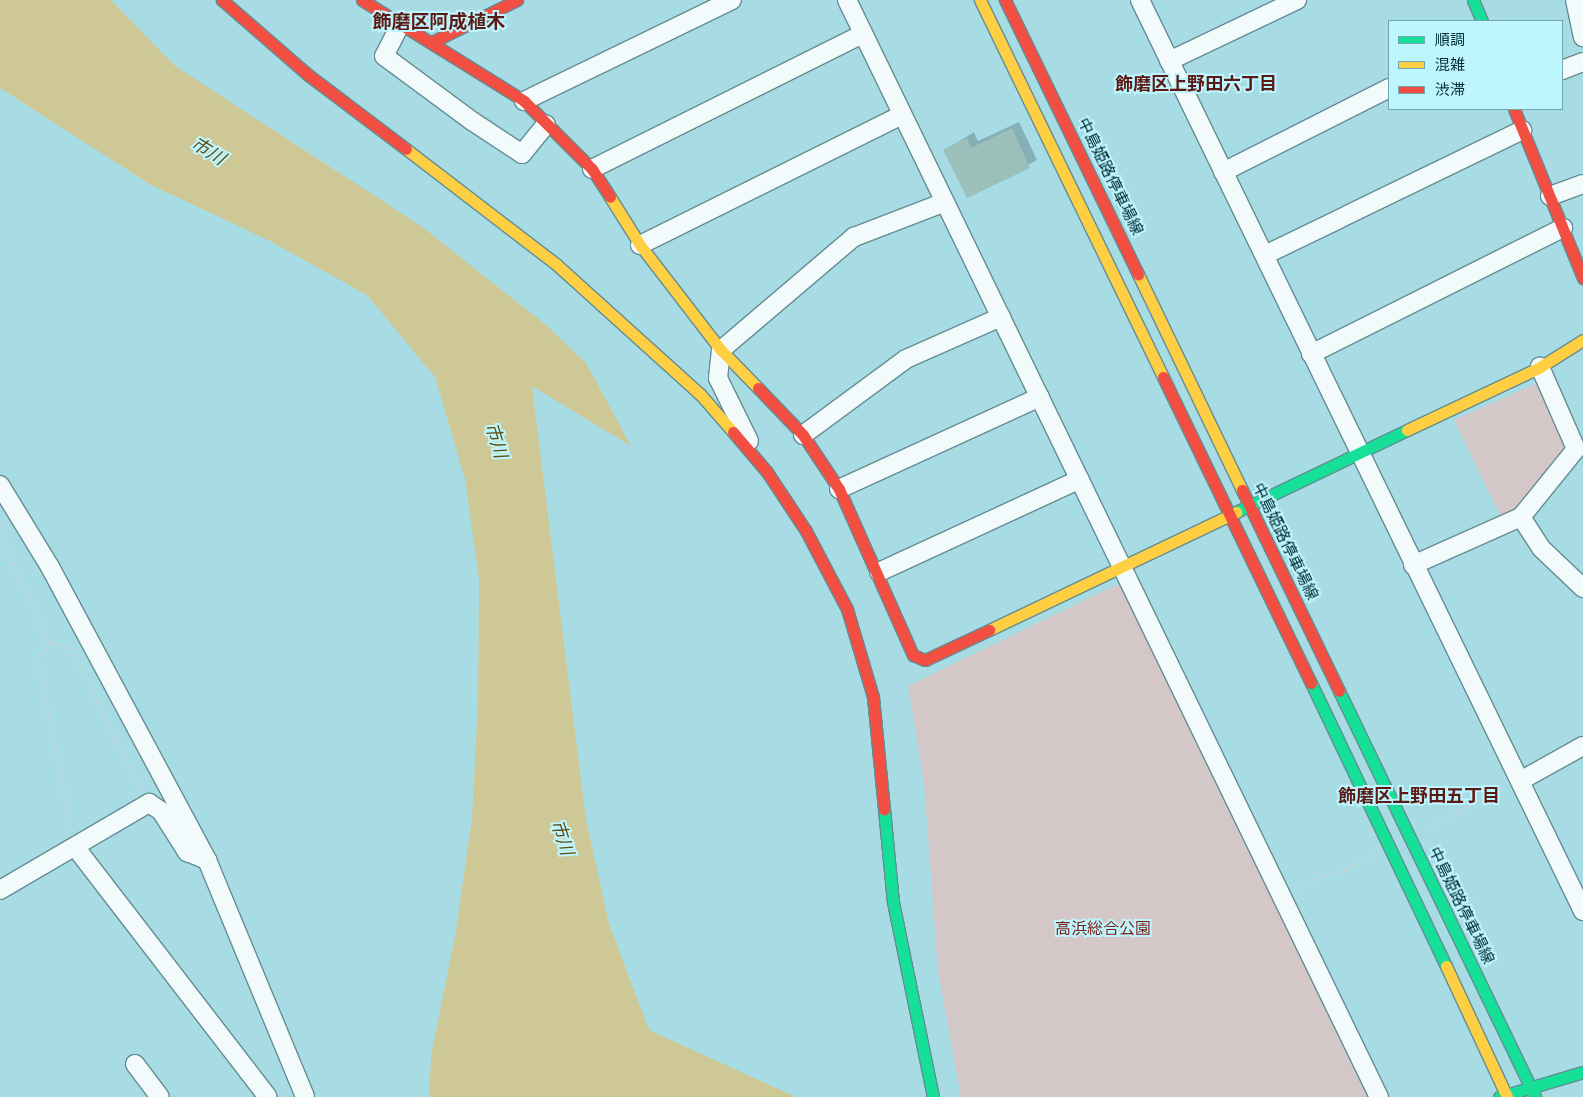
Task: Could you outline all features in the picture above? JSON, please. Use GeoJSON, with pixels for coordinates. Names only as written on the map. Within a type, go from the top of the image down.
{"type":"FeatureCollection","features":[{"type":"Feature","properties":{"kind":"main road"},"geometry":{"type":"LineString","coordinates":[[222,0],[307,74],[557,266],[700,394],[766,472],[806,531],[847,609],[873,697],[893,902],[933,1097]]}},
{"type":"Feature","properties":{"kind":"main road"},"geometry":{"type":"LineString","coordinates":[[362,0],[432,42],[524,102],[592,169],[640,245],[721,350],[803,435],[839,489],[879,572],[913,655],[925,660],[1228,516],[1248,504],[1540,367],[1583,340]]}},
{"type":"Feature","properties":{"kind":"main road"},"geometry":{"type":"LineString","coordinates":[[980,0],[1228,516],[1390,845],[1501,1096],[1533,1093],[1583,1072]]}},
{"type":"Feature","properties":{"kind":"main road","name":"中島姫路停車場線"},"geometry":{"type":"LineString","coordinates":[[1005,0],[1533,1093]]}},
{"type":"Feature","properties":{"kind":"main road"},"geometry":{"type":"LineString","coordinates":[[1473,0],[1482,20]]}},
{"type":"Feature","properties":{"kind":"main road"},"geometry":{"type":"LineString","coordinates":[[432,42],[506,2]]}},
{"type":"Feature","properties":{"kind":"main road"},"geometry":{"type":"LineString","coordinates":[[1514,110],[1583,276]]}},
{"type":"Feature","properties":{"kind":"street"},"geometry":{"type":"LineString","coordinates":[[524,102],[732,0]]}},
{"type":"Feature","properties":{"kind":"street"},"geometry":{"type":"LineString","coordinates":[[847,0],[1380,1097]]}},
{"type":"Feature","properties":{"kind":"street"},"geometry":{"type":"LineString","coordinates":[[1140,0],[1265,255],[1358,452],[1583,911]]}},
{"type":"Feature","properties":{"kind":"street"},"geometry":{"type":"LineString","coordinates":[[1169,61],[1297,0]]}},
{"type":"Feature","properties":{"kind":"street"},"geometry":{"type":"LineString","coordinates":[[1575,0],[1583,38]]}},
{"type":"Feature","properties":{"kind":"street"},"geometry":{"type":"LineString","coordinates":[[401,23],[384,56],[472,121],[522,154],[546,124]]}},
{"type":"Feature","properties":{"kind":"street"},"geometry":{"type":"LineString","coordinates":[[592,169],[863,34]]}},
{"type":"Feature","properties":{"kind":"street"},"geometry":{"type":"LineString","coordinates":[[1563,70],[1583,62]]}},
{"type":"Feature","properties":{"kind":"street"},"geometry":{"type":"LineString","coordinates":[[1223,172],[1388,89]]}},
{"type":"Feature","properties":{"kind":"street"},"geometry":{"type":"LineString","coordinates":[[640,245],[902,115]]}},
{"type":"Feature","properties":{"kind":"street"},"geometry":{"type":"LineString","coordinates":[[1265,255],[1522,130]]}},
{"type":"Feature","properties":{"kind":"street"},"geometry":{"type":"LineString","coordinates":[[1550,196],[1583,184]]}},
{"type":"Feature","properties":{"kind":"street"},"geometry":{"type":"LineString","coordinates":[[766,472],[718,378],[721,350],[854,237],[945,202]]}},
{"type":"Feature","properties":{"kind":"street"},"geometry":{"type":"LineString","coordinates":[[1311,354],[1563,228]]}},
{"type":"Feature","properties":{"kind":"street"},"geometry":{"type":"LineString","coordinates":[[803,435],[906,358],[1001,317]]}},
{"type":"Feature","properties":{"kind":"street"},"geometry":{"type":"LineString","coordinates":[[1413,565],[1520,517],[1576,449],[1540,367]]}},
{"type":"Feature","properties":{"kind":"street"},"geometry":{"type":"LineString","coordinates":[[839,489],[1040,397]]}},
{"type":"Feature","properties":{"kind":"street"},"geometry":{"type":"LineString","coordinates":[[879,572],[1080,480]]}},
{"type":"Feature","properties":{"kind":"street"},"geometry":{"type":"LineString","coordinates":[[0,485],[50,567],[207,860],[305,1097]]}},
{"type":"Feature","properties":{"kind":"street"},"geometry":{"type":"LineString","coordinates":[[1520,517],[1542,549],[1583,588]]}},
{"type":"Feature","properties":{"kind":"street"},"geometry":{"type":"LineString","coordinates":[[1520,781],[1583,746]]}},
{"type":"Feature","properties":{"kind":"street"},"geometry":{"type":"LineString","coordinates":[[0,890],[76,848],[149,803],[161,811],[187,852],[207,860]]}},
{"type":"Feature","properties":{"kind":"street"},"geometry":{"type":"LineString","coordinates":[[76,848],[268,1097]]}},
{"type":"Feature","properties":{"kind":"street"},"geometry":{"type":"LineString","coordinates":[[135,1064],[160,1097]]}},
{"type":"Feature","properties":{"kind":"path"},"geometry":{"type":"LineString","coordinates":[[0,533],[49,643]]}},
{"type":"Feature","properties":{"kind":"path"},"geometry":{"type":"LineString","coordinates":[[49,643],[72,648],[149,803]]}},
{"type":"Feature","properties":{"kind":"path"},"geometry":{"type":"LineString","coordinates":[[49,643],[38,660],[76,848]]}},
{"type":"Feature","properties":{"kind":"path"},"geometry":{"type":"LineString","coordinates":[[1408,835],[1463,813],[1470,805],[1483,803],[1520,781]]}},
{"type":"Feature","properties":{"kind":"path"},"geometry":{"type":"LineString","coordinates":[[1281,896],[1319,877],[1347,870],[1390,845]]}},
{"type":"Feature","properties":{"kind":"green space"},"geometry":{"type":"Polygon","coordinates":[[[1537,383],[1565,446],[1526,503],[1500,515],[1454,420],[1537,383]]]}},
{"type":"Feature","properties":{"kind":"green space","name":"高浜総合公園"},"geometry":{"type":"Polygon","coordinates":[[[1116,585],[1125,589],[1367,1097],[961,1097],[938,971],[924,782],[908,686],[1116,585]]]}},
{"type":"Feature","properties":{"kind":"water","name":"市川"},"geometry":{"type":"Polygon","coordinates":[[[0,0],[111,0],[175,66],[421,226],[546,325],[586,363],[631,446],[532,386],[586,820],[609,924],[649,1030],[796,1097],[429,1097],[431,1056],[455,936],[472,818],[478,700],[479,579],[465,479],[435,377],[367,295],[268,240],[151,185],[0,88],[0,0]]]}},
{"type":"Feature","properties":{"kind":"building"},"geometry":{"type":"Polygon","coordinates":[[[1012,128],[1030,168],[967,198],[943,150],[967,138],[971,148],[1012,128]]]}},
{"type":"Feature","properties":{"kind":"traffic: fast"},"geometry":{"type":"LineString","coordinates":[[1473,0],[1482,20]]}},
{"type":"Feature","properties":{"kind":"traffic: fast"},"geometry":{"type":"LineString","coordinates":[[1236,512],[1407,430]]}},
{"type":"Feature","properties":{"kind":"traffic: fast"},"geometry":{"type":"LineString","coordinates":[[1311,683],[1446,966]]}},
{"type":"Feature","properties":{"kind":"traffic: fast"},"geometry":{"type":"LineString","coordinates":[[1339,691],[1535,1097]]}},
{"type":"Feature","properties":{"kind":"traffic: fast"},"geometry":{"type":"LineString","coordinates":[[884,809],[893,902],[933,1097]]}},
{"type":"Feature","properties":{"kind":"traffic: fast"},"geometry":{"type":"LineString","coordinates":[[1499,1097],[1583,1072]]}},
{"type":"Feature","properties":{"kind":"traffic: slow"},"geometry":{"type":"LineString","coordinates":[[980,0],[1163,377]]}},
{"type":"Feature","properties":{"kind":"traffic: slow"},"geometry":{"type":"LineString","coordinates":[[406,149],[557,265],[700,394],[733,432]]}},
{"type":"Feature","properties":{"kind":"traffic: slow"},"geometry":{"type":"LineString","coordinates":[[610,197],[640,245],[721,350],[758,388]]}},
{"type":"Feature","properties":{"kind":"traffic: slow"},"geometry":{"type":"LineString","coordinates":[[1138,274],[1242,490]]}},
{"type":"Feature","properties":{"kind":"traffic: slow"},"geometry":{"type":"LineString","coordinates":[[1407,430],[1540,367],[1583,340]]}},
{"type":"Feature","properties":{"kind":"traffic: slow"},"geometry":{"type":"LineString","coordinates":[[989,630],[1236,512]]}},
{"type":"Feature","properties":{"kind":"traffic: slow"},"geometry":{"type":"LineString","coordinates":[[1446,966],[1507,1097]]}},
{"type":"Feature","properties":{"kind":"traffic: jam"},"geometry":{"type":"LineString","coordinates":[[222,0],[307,74],[406,149]]}},
{"type":"Feature","properties":{"kind":"traffic: jam"},"geometry":{"type":"LineString","coordinates":[[362,0],[524,101],[592,169],[610,197]]}},
{"type":"Feature","properties":{"kind":"traffic: jam"},"geometry":{"type":"LineString","coordinates":[[432,42],[517,0]]}},
{"type":"Feature","properties":{"kind":"traffic: jam"},"geometry":{"type":"LineString","coordinates":[[1005,0],[1138,274]]}},
{"type":"Feature","properties":{"kind":"traffic: jam"},"geometry":{"type":"LineString","coordinates":[[1514,110],[1583,278]]}},
{"type":"Feature","properties":{"kind":"traffic: jam"},"geometry":{"type":"LineString","coordinates":[[1163,377],[1311,683]]}},
{"type":"Feature","properties":{"kind":"traffic: jam"},"geometry":{"type":"LineString","coordinates":[[758,388],[803,435],[839,489],[913,655],[925,660],[989,630]]}},
{"type":"Feature","properties":{"kind":"traffic: jam"},"geometry":{"type":"LineString","coordinates":[[733,432],[767,472],[806,531],[847,609],[873,697],[884,809]]}},
{"type":"Feature","properties":{"kind":"traffic: jam"},"geometry":{"type":"LineString","coordinates":[[1242,490],[1339,691]]}},
{"type":"Feature","properties":{"kind":"district","name":"飾磨区阿成植木"},"geometry":{"type":"Point","coordinates":[439,24]}},
{"type":"Feature","properties":{"kind":"district","name":"飾磨区上野田六丁目"},"geometry":{"type":"Point","coordinates":[1196,86]}},
{"type":"Feature","properties":{"kind":"district","name":"飾磨区上野田五丁目"},"geometry":{"type":"Point","coordinates":[1419,798]}}]}
